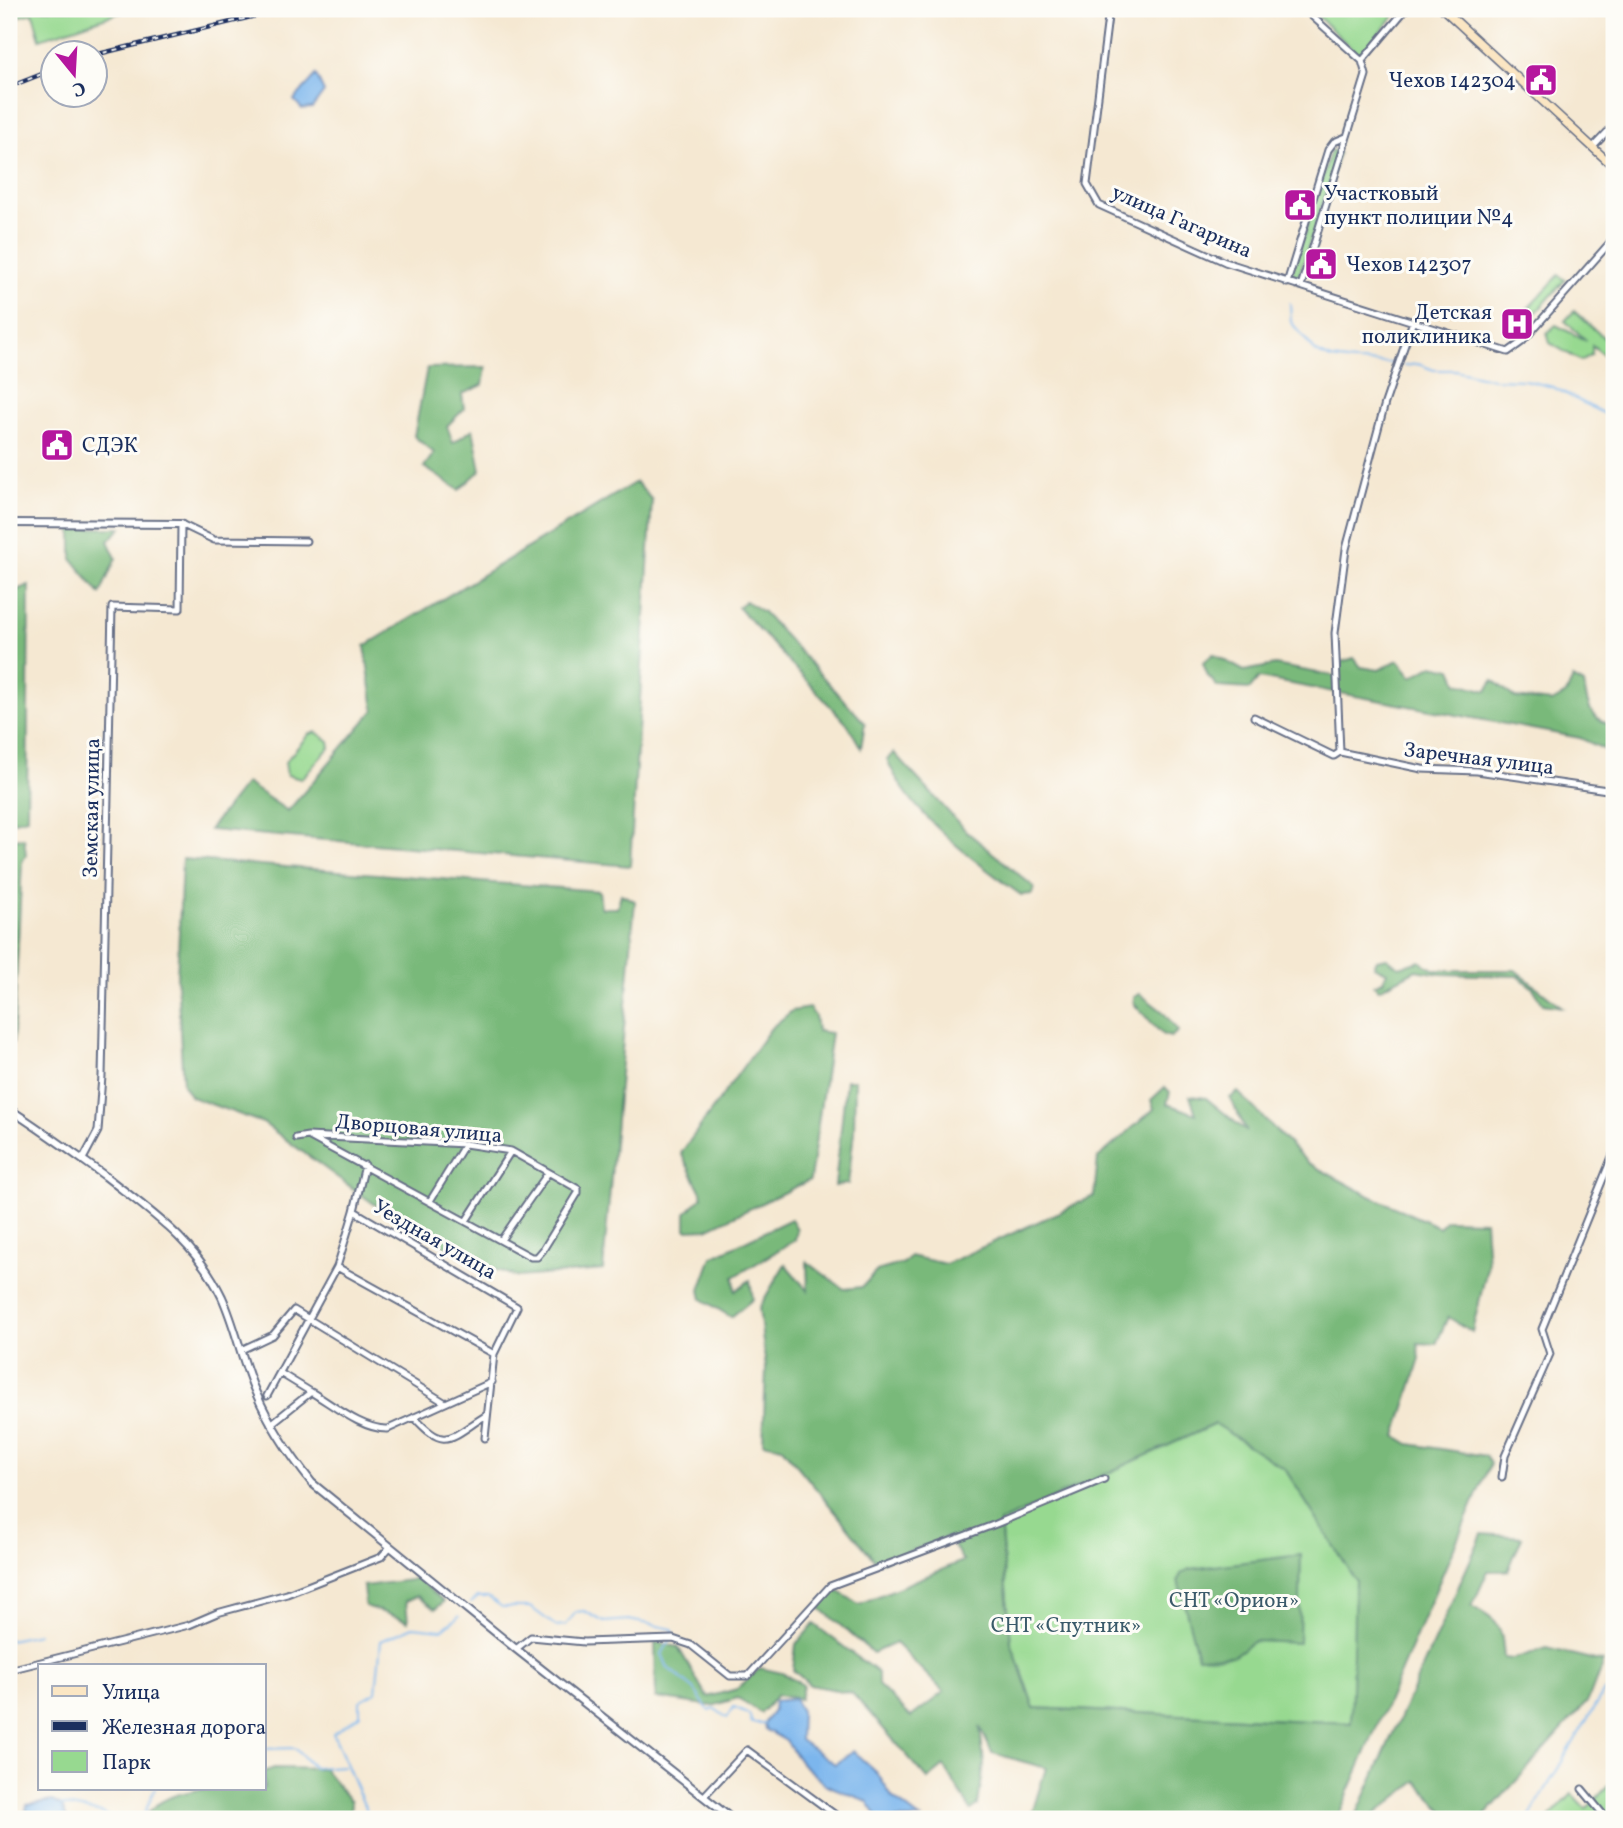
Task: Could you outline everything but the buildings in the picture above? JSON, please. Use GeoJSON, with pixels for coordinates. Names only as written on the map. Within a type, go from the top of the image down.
{"type":"FeatureCollection","features":[{"type":"Feature","properties":{"kind":"main road"},"geometry":{"type":"LineString","coordinates":[[1443,9],[1614,167]]}},
{"type":"Feature","properties":{"kind":"street","name":"улица Гагарина"},"geometry":{"type":"LineString","coordinates":[[1109,9],[1087,170],[1087,184],[1098,205],[1225,262],[1508,352],[1522,342],[1614,238]]}},
{"type":"Feature","properties":{"kind":"street"},"geometry":{"type":"LineString","coordinates":[[1301,286],[1366,75],[1362,61],[1304,9]]}},
{"type":"Feature","properties":{"kind":"street"},"geometry":{"type":"LineString","coordinates":[[1362,61],[1406,9]]}},
{"type":"Feature","properties":{"kind":"street"},"geometry":{"type":"LineString","coordinates":[[1593,147],[1614,125]]}},
{"type":"Feature","properties":{"kind":"street"},"geometry":{"type":"LineString","coordinates":[[1287,283],[1328,150],[1334,142],[1346,137]]}},
{"type":"Feature","properties":{"kind":"street"},"geometry":{"type":"LineString","coordinates":[[1340,752],[1335,633],[1346,549],[1385,404],[1413,321]]}},
{"type":"Feature","properties":{"kind":"street"},"geometry":{"type":"LineString","coordinates":[[9,523],[181,524],[214,540],[306,541]]}},
{"type":"Feature","properties":{"kind":"street","name":"Земская улица"},"geometry":{"type":"LineString","coordinates":[[83,1159],[98,1131],[102,1055],[112,607],[180,609],[181,524]]}},
{"type":"Feature","properties":{"kind":"street","name":"Заречная улица"},"geometry":{"type":"LineString","coordinates":[[1254,717],[1334,756],[1340,752],[1422,769],[1477,771],[1614,791]]}},
{"type":"Feature","properties":{"kind":"street"},"geometry":{"type":"LineString","coordinates":[[9,1109],[153,1211],[202,1263],[221,1296],[271,1424],[312,1483],[516,1649],[733,1819]]}},
{"type":"Feature","properties":{"kind":"street"},"geometry":{"type":"LineString","coordinates":[[308,1136],[501,1240],[548,1172]]}},
{"type":"Feature","properties":{"kind":"street","name":"Дворцовая улица"},"geometry":{"type":"LineString","coordinates":[[296,1138],[308,1136],[465,1144],[511,1151],[573,1186],[579,1193],[537,1256],[531,1257],[501,1240]]}},
{"type":"Feature","properties":{"kind":"street"},"geometry":{"type":"LineString","coordinates":[[430,1201],[465,1144]]}},
{"type":"Feature","properties":{"kind":"street"},"geometry":{"type":"LineString","coordinates":[[466,1221],[511,1151]]}},
{"type":"Feature","properties":{"kind":"street"},"geometry":{"type":"LineString","coordinates":[[1502,1477],[1505,1456],[1550,1354],[1542,1329],[1614,1152]]}},
{"type":"Feature","properties":{"kind":"street"},"geometry":{"type":"LineString","coordinates":[[354,1211],[365,1165]]}},
{"type":"Feature","properties":{"kind":"street","name":"Уездная улица"},"geometry":{"type":"LineString","coordinates":[[267,1396],[337,1267],[354,1211],[514,1302],[517,1307],[494,1354]]}},
{"type":"Feature","properties":{"kind":"street"},"geometry":{"type":"LineString","coordinates":[[337,1267],[494,1354],[485,1416],[485,1438]]}},
{"type":"Feature","properties":{"kind":"street"},"geometry":{"type":"LineString","coordinates":[[240,1350],[273,1335],[294,1310],[445,1402]]}},
{"type":"Feature","properties":{"kind":"street"},"geometry":{"type":"LineString","coordinates":[[280,1373],[377,1429],[388,1429],[492,1382]]}},
{"type":"Feature","properties":{"kind":"street"},"geometry":{"type":"LineString","coordinates":[[271,1424],[311,1392]]}},
{"type":"Feature","properties":{"kind":"street"},"geometry":{"type":"LineString","coordinates":[[414,1417],[431,1437],[441,1440],[485,1416]]}},
{"type":"Feature","properties":{"kind":"street"},"geometry":{"type":"LineString","coordinates":[[516,1649],[531,1637],[584,1642],[673,1639],[691,1645],[730,1676],[748,1676],[830,1586],[1104,1479]]}},
{"type":"Feature","properties":{"kind":"street"},"geometry":{"type":"LineString","coordinates":[[9,1670],[189,1625],[217,1613],[287,1594],[381,1557],[390,1547]]}},
{"type":"Feature","properties":{"kind":"street"},"geometry":{"type":"LineString","coordinates":[[705,1796],[747,1751],[841,1819]]}},
{"type":"Feature","properties":{"kind":"street"},"geometry":{"type":"LineString","coordinates":[[1582,1789],[1607,1819]]}},
{"type":"Feature","properties":{"kind":"green space"},"geometry":{"type":"Polygon","coordinates":[[[17,9],[131,9],[43,38],[40,38],[33,13],[17,17],[17,9]]]}},
{"type":"Feature","properties":{"kind":"green space"},"geometry":{"type":"Polygon","coordinates":[[[1310,9],[1400,9],[1360,56],[1310,9]]]}},
{"type":"Feature","properties":{"kind":"green space"},"geometry":{"type":"Polygon","coordinates":[[[1331,150],[1339,153],[1297,281],[1291,277],[1331,150]]]}},
{"type":"Feature","properties":{"kind":"green space"},"geometry":{"type":"Polygon","coordinates":[[[1559,275],[1565,280],[1527,323],[1520,317],[1559,275]]]}},
{"type":"Feature","properties":{"kind":"green space"},"geometry":{"type":"Polygon","coordinates":[[[1574,311],[1614,347],[1611,361],[1592,345],[1592,354],[1581,361],[1550,343],[1547,333],[1556,325],[1587,341],[1565,321],[1574,311]]]}},
{"type":"Feature","properties":{"kind":"green space"},"geometry":{"type":"Polygon","coordinates":[[[486,367],[483,385],[462,394],[464,409],[447,426],[453,443],[473,429],[481,470],[459,490],[424,467],[434,453],[414,436],[427,368],[486,367]]]}},
{"type":"Feature","properties":{"kind":"green space"},"geometry":{"type":"Polygon","coordinates":[[[636,482],[652,500],[630,866],[209,830],[246,783],[288,811],[374,710],[365,646],[636,482]]]}},
{"type":"Feature","properties":{"kind":"green space"},"geometry":{"type":"Polygon","coordinates":[[[72,528],[121,528],[108,541],[116,558],[100,594],[72,559],[72,528]]]}},
{"type":"Feature","properties":{"kind":"green space"},"geometry":{"type":"Polygon","coordinates":[[[29,585],[27,818],[10,822],[9,593],[29,585]]]}},
{"type":"Feature","properties":{"kind":"green space"},"geometry":{"type":"Polygon","coordinates":[[[745,601],[763,612],[865,723],[861,748],[848,725],[738,607],[745,601]]]}},
{"type":"Feature","properties":{"kind":"green space"},"geometry":{"type":"Polygon","coordinates":[[[1213,654],[1244,671],[1275,665],[1340,677],[1341,662],[1354,658],[1361,667],[1379,670],[1398,660],[1412,677],[1433,665],[1452,669],[1458,683],[1487,691],[1493,680],[1515,698],[1552,702],[1566,694],[1573,678],[1584,684],[1588,705],[1595,716],[1614,726],[1614,754],[1580,738],[1259,678],[1250,689],[1218,687],[1208,676],[1203,663],[1213,654]]]}},
{"type":"Feature","properties":{"kind":"green space"},"geometry":{"type":"Polygon","coordinates":[[[316,732],[329,741],[330,747],[301,779],[287,775],[285,762],[309,734],[316,732]]]}},
{"type":"Feature","properties":{"kind":"green space"},"geometry":{"type":"Polygon","coordinates":[[[894,753],[966,831],[1034,887],[1032,894],[1021,895],[1003,882],[963,851],[926,817],[897,779],[887,759],[894,753]]]}},
{"type":"Feature","properties":{"kind":"green space"},"geometry":{"type":"Polygon","coordinates":[[[24,838],[26,855],[22,862],[13,1043],[9,1043],[11,839],[24,838]]]}},
{"type":"Feature","properties":{"kind":"green space"},"geometry":{"type":"Polygon","coordinates":[[[182,859],[599,891],[601,908],[617,908],[621,894],[635,901],[603,1270],[517,1277],[471,1261],[374,1204],[263,1123],[191,1097],[183,1085],[177,978],[182,859]]]}},
{"type":"Feature","properties":{"kind":"green space"},"geometry":{"type":"Polygon","coordinates":[[[1387,958],[1399,967],[1420,961],[1435,970],[1515,970],[1562,1007],[1543,1004],[1533,988],[1518,976],[1441,974],[1416,970],[1379,989],[1374,985],[1383,981],[1387,972],[1374,966],[1377,960],[1387,958]]]}},
{"type":"Feature","properties":{"kind":"green space"},"geometry":{"type":"Polygon","coordinates":[[[1140,994],[1163,1012],[1178,1031],[1171,1037],[1163,1035],[1134,1004],[1134,997],[1140,994]]]}},
{"type":"Feature","properties":{"kind":"green space"},"geometry":{"type":"Polygon","coordinates":[[[809,1008],[815,1016],[817,1031],[831,1033],[810,1180],[707,1229],[686,1230],[686,1213],[703,1196],[681,1153],[771,1028],[792,1011],[809,1008]]]}},
{"type":"Feature","properties":{"kind":"green space"},"geometry":{"type":"Polygon","coordinates":[[[846,1080],[855,1080],[854,1132],[848,1184],[835,1186],[846,1080]]]}},
{"type":"Feature","properties":{"kind":"green space"},"geometry":{"type":"Polygon","coordinates":[[[1165,1087],[1170,1092],[1167,1104],[1196,1114],[1190,1096],[1206,1098],[1247,1132],[1230,1098],[1238,1092],[1308,1163],[1370,1196],[1439,1227],[1446,1220],[1485,1221],[1488,1264],[1472,1332],[1448,1317],[1436,1344],[1418,1343],[1420,1359],[1396,1436],[1409,1444],[1486,1456],[1490,1464],[1337,1819],[1030,1819],[1046,1768],[992,1753],[980,1727],[984,1764],[978,1805],[971,1810],[944,1766],[928,1779],[852,1693],[810,1685],[793,1670],[796,1644],[814,1624],[878,1673],[878,1685],[911,1717],[944,1692],[895,1643],[873,1653],[820,1608],[836,1590],[859,1604],[963,1561],[949,1537],[877,1563],[782,1447],[763,1443],[766,1369],[759,1308],[785,1264],[808,1291],[807,1262],[844,1289],[862,1287],[877,1271],[904,1263],[910,1256],[946,1264],[1094,1196],[1098,1158],[1154,1109],[1151,1100],[1165,1087]],[[1215,1424],[1000,1522],[1011,1642],[1034,1708],[1351,1723],[1355,1580],[1285,1469],[1215,1424]]]}},
{"type":"Feature","properties":{"kind":"green space"},"geometry":{"type":"Polygon","coordinates":[[[791,1219],[797,1229],[795,1240],[734,1277],[735,1291],[750,1280],[753,1299],[731,1317],[702,1299],[700,1290],[712,1257],[791,1219]]]}},
{"type":"Feature","properties":{"kind":"green space","name":"СНТ «Орион»"},"geometry":{"type":"Polygon","coordinates":[[[1215,1424],[1285,1469],[1359,1585],[1351,1723],[1034,1708],[1011,1642],[1000,1522],[1215,1424]]]}},
{"type":"Feature","properties":{"kind":"green space"},"geometry":{"type":"Polygon","coordinates":[[[1482,1534],[1522,1537],[1508,1571],[1488,1571],[1472,1606],[1498,1626],[1504,1658],[1513,1659],[1547,1648],[1603,1662],[1588,1701],[1482,1819],[1450,1819],[1417,1781],[1369,1819],[1356,1816],[1482,1534]]]}},
{"type":"Feature","properties":{"kind":"green space"},"geometry":{"type":"Polygon","coordinates":[[[1301,1555],[1299,1643],[1254,1641],[1233,1656],[1198,1657],[1178,1580],[1181,1574],[1190,1569],[1301,1555]]]}},
{"type":"Feature","properties":{"kind":"green space"},"geometry":{"type":"Polygon","coordinates":[[[418,1579],[444,1602],[435,1609],[417,1596],[406,1601],[408,1621],[365,1606],[363,1586],[418,1579]]]}},
{"type":"Feature","properties":{"kind":"green space"},"geometry":{"type":"Polygon","coordinates":[[[655,1642],[678,1647],[707,1697],[737,1689],[760,1668],[782,1673],[803,1685],[800,1699],[777,1695],[761,1713],[738,1698],[712,1706],[656,1698],[655,1642]]]}},
{"type":"Feature","properties":{"kind":"green space"},"geometry":{"type":"Polygon","coordinates":[[[274,1768],[324,1769],[351,1802],[350,1819],[144,1819],[153,1807],[181,1793],[198,1790],[266,1790],[266,1771],[274,1768]]]}},
{"type":"Feature","properties":{"kind":"green space"},"geometry":{"type":"Polygon","coordinates":[[[1614,1780],[1614,1819],[1548,1819],[1572,1794],[1586,1809],[1614,1780]]]}},
{"type":"Feature","properties":{"kind":"water"},"geometry":{"type":"Polygon","coordinates":[[[316,75],[324,92],[312,108],[302,109],[294,100],[316,75]]]}},
{"type":"Feature","properties":{"kind":"water"},"geometry":{"type":"Polygon","coordinates":[[[794,1699],[801,1711],[800,1740],[835,1764],[853,1751],[877,1773],[892,1797],[921,1819],[879,1819],[867,1801],[826,1785],[801,1763],[786,1741],[765,1729],[764,1723],[773,1711],[774,1701],[794,1699]]]}},
{"type":"Feature","properties":{"kind":"water"},"geometry":{"type":"Polygon","coordinates":[[[53,1801],[62,1806],[67,1819],[54,1819],[26,1810],[27,1805],[53,1801]]]}},
{"type":"Feature","properties":{"kind":"waterway"},"geometry":{"type":"LineString","coordinates":[[313,9],[313,15]]}},
{"type":"Feature","properties":{"kind":"waterway"},"geometry":{"type":"LineString","coordinates":[[1290,303],[1291,322],[1316,352],[1331,359],[1391,363]]}},
{"type":"Feature","properties":{"kind":"waterway"},"geometry":{"type":"LineString","coordinates":[[1404,366],[1418,364],[1434,370],[1455,370],[1493,379],[1524,380],[1553,387],[1614,419]]}},
{"type":"Feature","properties":{"kind":"waterway"},"geometry":{"type":"LineString","coordinates":[[471,1603],[478,1597],[488,1597],[502,1607],[530,1607],[556,1626],[566,1625],[576,1612],[584,1611],[604,1622],[629,1620],[672,1629],[674,1633],[662,1654],[668,1668],[694,1689],[709,1711],[715,1709],[727,1718],[734,1707],[749,1714],[752,1723],[764,1723]]}},
{"type":"Feature","properties":{"kind":"waterway"},"geometry":{"type":"LineString","coordinates":[[370,1819],[333,1733],[360,1715],[360,1701],[376,1692],[381,1641],[413,1627],[442,1630],[459,1616]]}},
{"type":"Feature","properties":{"kind":"waterway"},"geometry":{"type":"LineString","coordinates":[[9,1640],[38,1634]]}},
{"type":"Feature","properties":{"kind":"waterway"},"geometry":{"type":"LineString","coordinates":[[1528,1819],[1604,1691]]}},
{"type":"Feature","properties":{"kind":"waterway"},"geometry":{"type":"LineString","coordinates":[[266,1749],[295,1748],[314,1768],[343,1766]]}},
{"type":"Feature","properties":{"kind":"waterway"},"geometry":{"type":"LineString","coordinates":[[142,1819],[154,1790]]}},
{"type":"Feature","properties":{"kind":"waterway"},"geometry":{"type":"LineString","coordinates":[[61,1805],[102,1813],[113,1819]]}},
{"type":"Feature","properties":{"kind":"waterway"},"geometry":{"type":"LineString","coordinates":[[9,1817],[32,1811]]}},
{"type":"Feature","properties":{"kind":"railway"},"geometry":{"type":"LineString","coordinates":[[108,52],[285,9]]}},
{"type":"Feature","properties":{"kind":"railway"},"geometry":{"type":"LineString","coordinates":[[9,87],[38,76]]}},
{"type":"Feature","properties":{"kind":"place","name":"Чехов 142304"},"geometry":{"type":"Point","coordinates":[1541,80]}},
{"type":"Feature","properties":{"kind":"place","name":"Участковый пункт полиции №4"},"geometry":{"type":"Point","coordinates":[1300,205]}},
{"type":"Feature","properties":{"kind":"place","name":"Чехов 142307"},"geometry":{"type":"Point","coordinates":[1321,264]}},
{"type":"Feature","properties":{"kind":"place","name":"Детская поликлиника"},"geometry":{"type":"Point","coordinates":[1517,324]}},
{"type":"Feature","properties":{"kind":"place","name":"СДЭК"},"geometry":{"type":"Point","coordinates":[57,445]}},
{"type":"Feature","properties":{"kind":"park label","name":"СНТ «Спутник»"},"geometry":{"type":"Point","coordinates":[1066,1625]}}]}
